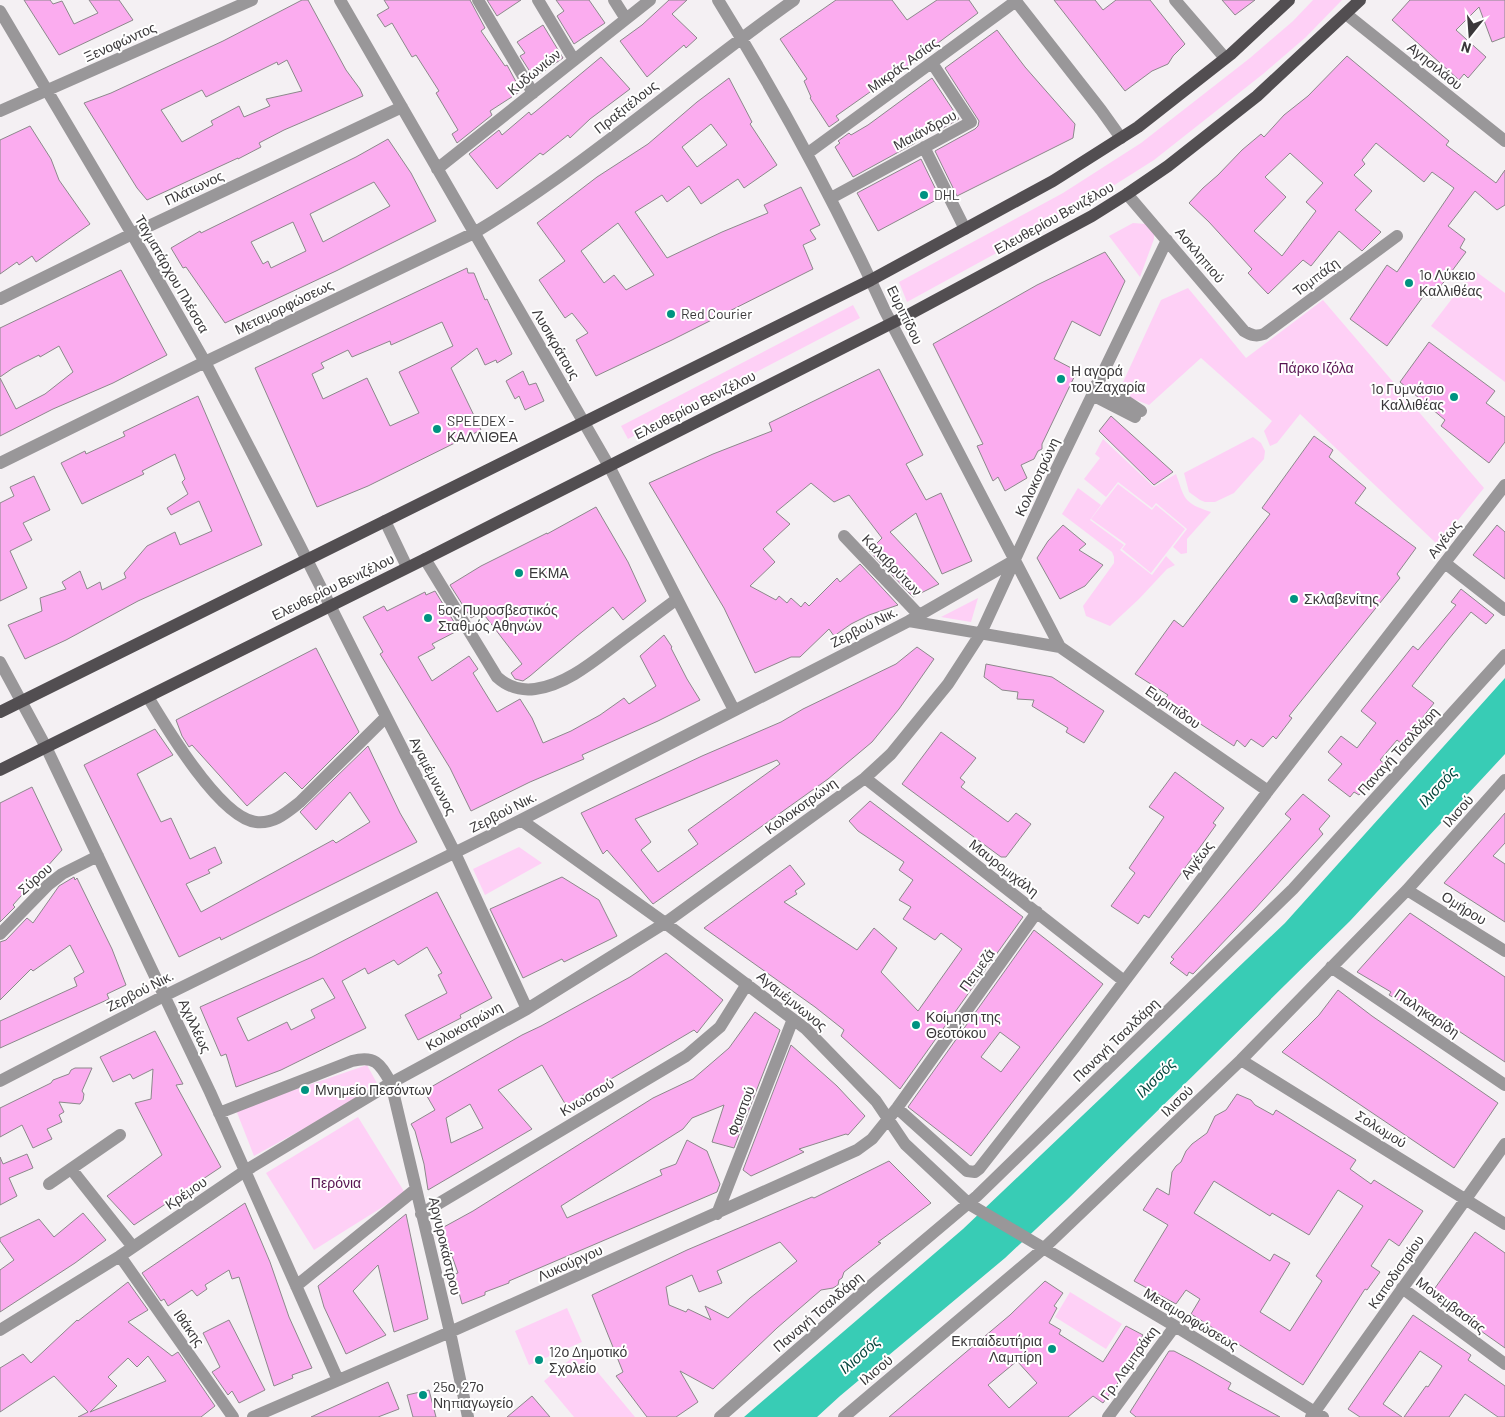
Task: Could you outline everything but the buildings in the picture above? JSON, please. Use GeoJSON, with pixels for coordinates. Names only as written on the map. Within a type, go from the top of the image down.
{"type":"FeatureCollection","features":[{"type":"Feature","properties":{"kind":"main road"},"geometry":{"type":"LineString","coordinates":[[0,712],[872,280],[1053,181],[1138,126],[1225,58],[1289,0]]}},
{"type":"Feature","properties":{"kind":"main road","name":"Ελευθερίου Βενιζέλου"},"geometry":{"type":"LineString","coordinates":[[0,770],[425,559],[892,323],[1059,234],[1127,194],[1168,166],[1257,96],[1360,0]]}},
{"type":"Feature","properties":{"kind":"street","name":"Ξενοφώντος"},"geometry":{"type":"LineString","coordinates":[[0,111],[252,0]]}},
{"type":"Feature","properties":{"kind":"street","name":"Λυσικράτους"},"geometry":{"type":"LineString","coordinates":[[340,0],[609,466],[734,710]]}},
{"type":"Feature","properties":{"kind":"street"},"geometry":{"type":"LineString","coordinates":[[478,0],[533,93]]}},
{"type":"Feature","properties":{"kind":"street"},"geometry":{"type":"LineString","coordinates":[[538,0],[574,60]]}},
{"type":"Feature","properties":{"kind":"street"},"geometry":{"type":"LineString","coordinates":[[614,0],[626,19]]}},
{"type":"Feature","properties":{"kind":"street","name":"Κυδωνιών"},"geometry":{"type":"LineString","coordinates":[[437,169],[650,0]]}},
{"type":"Feature","properties":{"kind":"street","name":"Ευριπίδου"},"geometry":{"type":"LineString","coordinates":[[718,0],[808,153],[892,323],[1060,647]]}},
{"type":"Feature","properties":{"kind":"street","name":"Πραξιτέλους"},"geometry":{"type":"LineString","coordinates":[[474,233],[511,211],[589,154],[741,37],[794,0]]}},
{"type":"Feature","properties":{"kind":"street"},"geometry":{"type":"LineString","coordinates":[[1175,0],[1225,58]]}},
{"type":"Feature","properties":{"kind":"street"},"geometry":{"type":"LineString","coordinates":[[1016,1],[1121,138]]}},
{"type":"Feature","properties":{"kind":"street","name":"Μικράς Ασίας"},"geometry":{"type":"LineString","coordinates":[[808,153],[1016,1]]}},
{"type":"Feature","properties":{"kind":"street","name":"Ταγματάρχου Πλέσσα"},"geometry":{"type":"LineString","coordinates":[[0,11],[132,234],[205,362],[307,559]]}},
{"type":"Feature","properties":{"kind":"street","name":"Αγησιλάου"},"geometry":{"type":"LineString","coordinates":[[1346,14],[1505,141]]}},
{"type":"Feature","properties":{"kind":"street","name":"Μαιάνδρου"},"geometry":{"type":"LineString","coordinates":[[831,198],[971,122],[932,63]]}},
{"type":"Feature","properties":{"kind":"street","name":"Πλάτωνος"},"geometry":{"type":"LineString","coordinates":[[0,299],[132,234],[402,107]]}},
{"type":"Feature","properties":{"kind":"street"},"geometry":{"type":"LineString","coordinates":[[924,147],[965,229]]}},
{"type":"Feature","properties":{"kind":"street","name":"Ασκληπιού"},"geometry":{"type":"LineString","coordinates":[[1127,194],[1244,331],[1250,335]]}},
{"type":"Feature","properties":{"kind":"street","name":"Μεταμορφώσεως"},"geometry":{"type":"LineString","coordinates":[[0,463],[474,233]]}},
{"type":"Feature","properties":{"kind":"street","name":"Τομπάζη"},"geometry":{"type":"LineString","coordinates":[[1250,335],[1258,336],[1264,334],[1397,236]]}},
{"type":"Feature","properties":{"kind":"street","name":"Κολοκοτρώνη"},"geometry":{"type":"LineString","coordinates":[[391,1083],[527,1009],[665,923],[865,778],[891,754],[948,684],[981,633],[1056,468],[1167,240]]}},
{"type":"Feature","properties":{"kind":"street"},"geometry":{"type":"LineString","coordinates":[[1094,390],[1138,414]]}},
{"type":"Feature","properties":{"kind":"street","name":"Αιγέως"},"geometry":{"type":"LineString","coordinates":[[897,1108],[968,1171],[976,1172],[1505,485]]}},
{"type":"Feature","properties":{"kind":"street"},"geometry":{"type":"LineString","coordinates":[[385,521],[408,567]]}},
{"type":"Feature","properties":{"kind":"street","name":"Καλαβρύτων"},"geometry":{"type":"LineString","coordinates":[[844,536],[914,618]]}},
{"type":"Feature","properties":{"kind":"street","name":"Αγαμέμνωνος"},"geometry":{"type":"LineString","coordinates":[[307,559],[455,853],[527,1009]]}},
{"type":"Feature","properties":{"kind":"street"},"geometry":{"type":"LineString","coordinates":[[425,559],[497,677],[505,684],[517,689],[535,689],[553,685],[574,674],[678,599]]}},
{"type":"Feature","properties":{"kind":"street","name":"Ζερβού Νικ."},"geometry":{"type":"LineString","coordinates":[[0,1081],[164,996],[521,820],[914,618],[1015,560]]}},
{"type":"Feature","properties":{"kind":"street"},"geometry":{"type":"LineString","coordinates":[[1445,563],[1505,610]]}},
{"type":"Feature","properties":{"kind":"street","name":"Ευριπίδου"},"geometry":{"type":"LineString","coordinates":[[914,618],[981,633],[1060,647],[1268,791]]}},
{"type":"Feature","properties":{"kind":"street","name":"Παναγή Τσαλδάρη"},"geometry":{"type":"LineString","coordinates":[[720,1417],[869,1287],[974,1207],[1293,889],[1505,655]]}},
{"type":"Feature","properties":{"kind":"street","name":"Αχιλλέως"},"geometry":{"type":"LineString","coordinates":[[0,662],[46,747],[164,996],[219,1113],[338,1380]]}},
{"type":"Feature","properties":{"kind":"street"},"geometry":{"type":"LineString","coordinates":[[148,697],[175,741],[213,791],[236,814],[253,822],[270,821],[300,802],[386,717]]}},
{"type":"Feature","properties":{"kind":"street","name":"Μαυρομιχάλη"},"geometry":{"type":"LineString","coordinates":[[865,778],[1124,981]]}},
{"type":"Feature","properties":{"kind":"street","name":"Ιλισού"},"geometry":{"type":"LineString","coordinates":[[844,1417],[1043,1249],[1241,1060],[1406,890],[1505,780]]}},
{"type":"Feature","properties":{"kind":"street","name":"Αγαμέμνωνος"},"geometry":{"type":"LineString","coordinates":[[521,820],[665,923],[806,1029],[876,1101],[905,1144],[974,1207],[1043,1249]]}},
{"type":"Feature","properties":{"kind":"street","name":"Σύρου"},"geometry":{"type":"LineString","coordinates":[[0,934],[48,885],[62,874],[98,856]]}},
{"type":"Feature","properties":{"kind":"street","name":"Ομήρου"},"geometry":{"type":"LineString","coordinates":[[1406,890],[1505,951]]}},
{"type":"Feature","properties":{"kind":"street","name":"Πετμεζά"},"geometry":{"type":"LineString","coordinates":[[888,1119],[1037,912]]}},
{"type":"Feature","properties":{"kind":"street","name":"Παληκαρίδη"},"geometry":{"type":"LineString","coordinates":[[1331,967],[1505,1085]]}},
{"type":"Feature","properties":{"kind":"street","name":"Κνωσσού"},"geometry":{"type":"LineString","coordinates":[[421,1214],[686,1056],[720,1027],[747,984]]}},
{"type":"Feature","properties":{"kind":"street","name":"Φαιστού"},"geometry":{"type":"LineString","coordinates":[[717,1214],[793,1019]]}},
{"type":"Feature","properties":{"kind":"street"},"geometry":{"type":"LineString","coordinates":[[219,1113],[362,1058],[371,1059],[378,1063],[391,1083]]}},
{"type":"Feature","properties":{"kind":"street","name":"Σολωμού"},"geometry":{"type":"LineString","coordinates":[[1241,1060],[1505,1224]]}},
{"type":"Feature","properties":{"kind":"street","name":"Αργυροκάστρου"},"geometry":{"type":"LineString","coordinates":[[391,1083],[450,1332],[468,1417]]}},
{"type":"Feature","properties":{"kind":"street","name":"Κρέμου"},"geometry":{"type":"LineString","coordinates":[[0,1330],[120,1256],[245,1171],[391,1083]]}},
{"type":"Feature","properties":{"kind":"street","name":"Λυκούργου"},"geometry":{"type":"LineString","coordinates":[[253,1417],[717,1214],[857,1150],[872,1139],[888,1119]]}},
{"type":"Feature","properties":{"kind":"street"},"geometry":{"type":"LineString","coordinates":[[49,1184],[120,1136]]}},
{"type":"Feature","properties":{"kind":"street","name":"Καποδιστρίου"},"geometry":{"type":"LineString","coordinates":[[1316,1415],[1402,1288],[1505,1144]]}},
{"type":"Feature","properties":{"kind":"street"},"geometry":{"type":"LineString","coordinates":[[72,1170],[133,1247]]}},
{"type":"Feature","properties":{"kind":"street"},"geometry":{"type":"LineString","coordinates":[[296,1286],[416,1189]]}},
{"type":"Feature","properties":{"kind":"street","name":"Μεταμορφώσεως"},"geometry":{"type":"LineString","coordinates":[[1043,1249],[1175,1326],[1316,1415]]}},
{"type":"Feature","properties":{"kind":"street","name":"Ιθάκης"},"geometry":{"type":"LineString","coordinates":[[120,1256],[233,1417]]}},
{"type":"Feature","properties":{"kind":"street","name":"Μονεμβασίας"},"geometry":{"type":"LineString","coordinates":[[1402,1288],[1505,1364]]}},
{"type":"Feature","properties":{"kind":"street","name":"Γρ. Λαμπράκη"},"geometry":{"type":"LineString","coordinates":[[1108,1417],[1175,1326]]}},
{"type":"Feature","properties":{"kind":"green space"},"geometry":{"type":"Polygon","coordinates":[[[1313,0],[1342,0],[1306,37],[1263,74],[1154,160],[1075,210],[907,302],[899,282],[1063,193],[1141,143],[1250,58],[1293,21],[1313,0]]]}},
{"type":"Feature","properties":{"kind":"green space"},"geometry":{"type":"Polygon","coordinates":[[[1133,223],[1146,224],[1154,233],[1154,239],[1140,277],[1109,236],[1133,223]]]}},
{"type":"Feature","properties":{"kind":"green space"},"geometry":{"type":"Polygon","coordinates":[[[1474,270],[1505,293],[1505,382],[1431,326],[1474,270]]]}},
{"type":"Feature","properties":{"kind":"green space","name":"Πάρκο Ιζόλα"},"geometry":{"type":"Polygon","coordinates":[[[1188,288],[1246,358],[1323,300],[1484,488],[1438,545],[1300,414],[1277,443],[1270,446],[1264,431],[1272,421],[1201,358],[1149,405],[1118,393],[1161,300],[1188,288]]]}},
{"type":"Feature","properties":{"kind":"green space"},"geometry":{"type":"Polygon","coordinates":[[[853,305],[860,318],[628,439],[621,426],[853,305]]]}},
{"type":"Feature","properties":{"kind":"green space"},"geometry":{"type":"Polygon","coordinates":[[[1253,437],[1261,443],[1265,451],[1264,459],[1234,493],[1215,502],[1205,502],[1189,492],[1184,473],[1253,437]]]}},
{"type":"Feature","properties":{"kind":"green space"},"geometry":{"type":"Polygon","coordinates":[[[1103,439],[1154,487],[1176,474],[1181,490],[1190,503],[1211,512],[1187,539],[1187,553],[1181,554],[1173,547],[1187,529],[1156,503],[1152,508],[1118,482],[1106,497],[1084,479],[1100,458],[1095,454],[1103,439]]]}},
{"type":"Feature","properties":{"kind":"green space"},"geometry":{"type":"Polygon","coordinates":[[[1118,484],[1152,510],[1156,505],[1185,529],[1151,573],[1122,549],[1126,544],[1091,519],[1118,484]]]}},
{"type":"Feature","properties":{"kind":"green space"},"geometry":{"type":"Polygon","coordinates":[[[1078,488],[1101,505],[1090,520],[1124,545],[1120,550],[1152,575],[1166,556],[1175,565],[1167,569],[1110,626],[1086,616],[1083,606],[1114,563],[1114,557],[1112,552],[1062,514],[1078,488]]]}},
{"type":"Feature","properties":{"kind":"green space"},"geometry":{"type":"Polygon","coordinates":[[[978,598],[971,622],[941,617],[978,598]]]}},
{"type":"Feature","properties":{"kind":"green space"},"geometry":{"type":"Polygon","coordinates":[[[519,847],[542,863],[485,895],[473,869],[519,847]]]}},
{"type":"Feature","properties":{"kind":"green space"},"geometry":{"type":"Polygon","coordinates":[[[367,1065],[379,1087],[254,1156],[236,1110],[367,1065]]]}},
{"type":"Feature","properties":{"kind":"green space","name":"Περόνια"},"geometry":{"type":"Polygon","coordinates":[[[358,1117],[405,1193],[314,1250],[266,1173],[358,1117]]]}},
{"type":"Feature","properties":{"kind":"green space"},"geometry":{"type":"Polygon","coordinates":[[[1070,1292],[1122,1324],[1106,1349],[1055,1317],[1070,1292]]]}},
{"type":"Feature","properties":{"kind":"green space"},"geometry":{"type":"Polygon","coordinates":[[[567,1308],[582,1342],[529,1365],[515,1331],[567,1308]]]}},
{"type":"Feature","properties":{"kind":"green space"},"geometry":{"type":"Polygon","coordinates":[[[580,1351],[635,1417],[574,1417],[544,1381],[580,1351]]]}},
{"type":"Feature","properties":{"kind":"water","name":"Ιλισσός"},"geometry":{"type":"Polygon","coordinates":[[[1505,678],[1505,754],[1350,921],[1068,1199],[1005,1258],[817,1417],[744,1417],[963,1229],[1285,923],[1505,678]]]}},
{"type":"Feature","properties":{"kind":"place","name":"DHL"},"geometry":{"type":"Point","coordinates":[924,195]}},
{"type":"Feature","properties":{"kind":"place","name":"1ο Λύκειο Καλλιθέας"},"geometry":{"type":"Point","coordinates":[1409,283]}},
{"type":"Feature","properties":{"kind":"place","name":"Red Courier"},"geometry":{"type":"Point","coordinates":[671,314]}},
{"type":"Feature","properties":{"kind":"place","name":"Η αγορά του Ζαχαρία"},"geometry":{"type":"Point","coordinates":[1061,379]}},
{"type":"Feature","properties":{"kind":"place","name":"1ο Γυμνάσιο Καλλιθέας"},"geometry":{"type":"Point","coordinates":[1454,397]}},
{"type":"Feature","properties":{"kind":"place","name":"SPEEDEX - ΚΑΛΛΙΘΕΑ"},"geometry":{"type":"Point","coordinates":[437,429]}},
{"type":"Feature","properties":{"kind":"place","name":"ΕΚΜΑ"},"geometry":{"type":"Point","coordinates":[519,573]}},
{"type":"Feature","properties":{"kind":"place","name":"Σκλαβενίτης"},"geometry":{"type":"Point","coordinates":[1294,599]}},
{"type":"Feature","properties":{"kind":"place","name":"5ος Πυροσβεστικός Σταθμός Αθηνών"},"geometry":{"type":"Point","coordinates":[428,618]}},
{"type":"Feature","properties":{"kind":"place","name":"Κοίμηση της Θεοτόκου"},"geometry":{"type":"Point","coordinates":[916,1025]}},
{"type":"Feature","properties":{"kind":"place","name":"Μνημείο Πεσόντων"},"geometry":{"type":"Point","coordinates":[305,1090]}},
{"type":"Feature","properties":{"kind":"place","name":"Εκπαιδευτήρια Λαμπίρη"},"geometry":{"type":"Point","coordinates":[1052,1349]}},
{"type":"Feature","properties":{"kind":"place","name":"12ο Δημοτικό Σχολείο"},"geometry":{"type":"Point","coordinates":[539,1360]}},
{"type":"Feature","properties":{"kind":"place","name":"25ο, 27ο Νηπιαγωγείο"},"geometry":{"type":"Point","coordinates":[423,1395]}}]}
